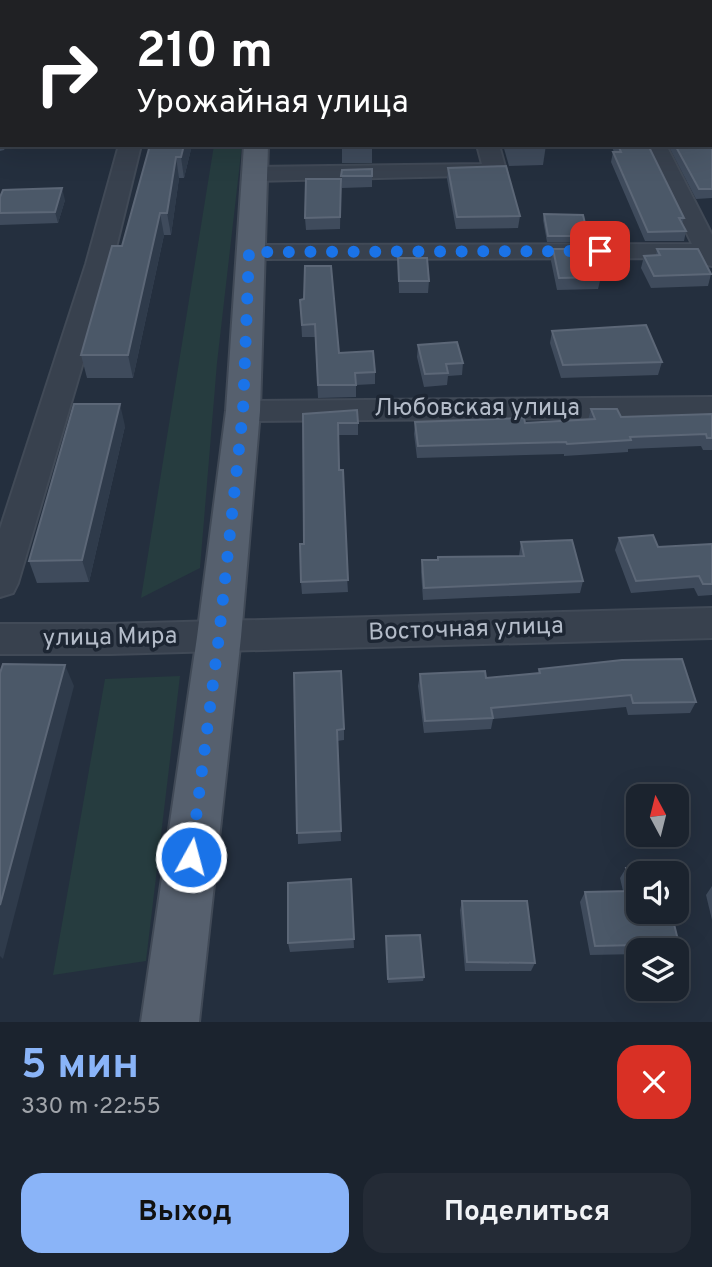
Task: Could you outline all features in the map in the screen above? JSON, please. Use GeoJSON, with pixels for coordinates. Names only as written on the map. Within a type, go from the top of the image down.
{"type":"FeatureCollection","features":[{"type":"Feature","properties":{"kind":"main road"},"geometry":{"type":"LineString","coordinates":[[170,1022],[219,636],[243,411],[255,160]]}},
{"type":"Feature","properties":{"kind":"street"},"geometry":{"type":"LineString","coordinates":[[0,583],[99,264],[129,147]]}},
{"type":"Feature","properties":{"kind":"street"},"geometry":{"type":"LineString","coordinates":[[255,160],[404,161],[495,170],[489,147]]}},
{"type":"Feature","properties":{"kind":"street"},"geometry":{"type":"LineString","coordinates":[[249,252],[711,254],[656,147]]}},
{"type":"Feature","properties":{"kind":"street","name":"Любовская улица"},"geometry":{"type":"LineString","coordinates":[[243,411],[712,407]]}},
{"type":"Feature","properties":{"kind":"street","name":"Восточная улица"},"geometry":{"type":"LineString","coordinates":[[219,636],[712,623]]}},
{"type":"Feature","properties":{"kind":"street","name":"улица Мира"},"geometry":{"type":"LineString","coordinates":[[0,639],[219,636]]}},
{"type":"Feature","properties":{"kind":"green space"},"geometry":{"type":"Polygon","coordinates":[[[214,147],[242,147],[217,363],[200,568],[141,598],[214,147]]]}},
{"type":"Feature","properties":{"kind":"green space"},"geometry":{"type":"Polygon","coordinates":[[[180,676],[146,961],[53,975],[105,679],[180,676]]]}},
{"type":"Feature","properties":{"kind":"building"},"geometry":{"type":"Polygon","coordinates":[[[149,147],[184,147],[181,157],[176,157],[167,213],[160,213],[128,355],[81,355],[112,246],[122,246],[149,147]]]}},
{"type":"Feature","properties":{"kind":"building"},"geometry":{"type":"Polygon","coordinates":[[[619,147],[649,147],[684,218],[679,218],[686,231],[648,232],[613,152],[621,152],[619,147]]]}},
{"type":"Feature","properties":{"kind":"building"},"geometry":{"type":"Polygon","coordinates":[[[676,147],[712,147],[712,189],[699,189],[676,147]]]}},
{"type":"Feature","properties":{"kind":"building"},"geometry":{"type":"Polygon","coordinates":[[[506,166],[520,216],[457,217],[448,168],[506,166]]]}},
{"type":"Feature","properties":{"kind":"building"},"geometry":{"type":"Polygon","coordinates":[[[372,169],[372,176],[341,176],[342,170],[372,169]]]}},
{"type":"Feature","properties":{"kind":"building"},"geometry":{"type":"Polygon","coordinates":[[[306,179],[341,179],[340,217],[305,218],[306,179]]]}},
{"type":"Feature","properties":{"kind":"building"},"geometry":{"type":"Polygon","coordinates":[[[62,188],[55,212],[0,213],[3,190],[62,188]]]}},
{"type":"Feature","properties":{"kind":"building"},"geometry":{"type":"Polygon","coordinates":[[[544,214],[583,215],[588,236],[548,236],[544,214]]]}},
{"type":"Feature","properties":{"kind":"building"},"geometry":{"type":"Polygon","coordinates":[[[553,249],[594,249],[601,277],[559,278],[553,249]]]}},
{"type":"Feature","properties":{"kind":"building"},"geometry":{"type":"Polygon","coordinates":[[[657,249],[698,249],[711,274],[654,276],[644,256],[660,255],[657,249]]]}},
{"type":"Feature","properties":{"kind":"building"},"geometry":{"type":"Polygon","coordinates":[[[398,258],[427,258],[429,281],[399,281],[398,258]]]}},
{"type":"Feature","properties":{"kind":"building"},"geometry":{"type":"Polygon","coordinates":[[[305,266],[331,266],[339,353],[373,351],[375,372],[355,373],[356,385],[318,385],[315,324],[302,325],[300,300],[304,299],[305,266]]]}},
{"type":"Feature","properties":{"kind":"building"},"geometry":{"type":"Polygon","coordinates":[[[646,325],[662,362],[563,365],[552,331],[646,325]]]}},
{"type":"Feature","properties":{"kind":"building"},"geometry":{"type":"Polygon","coordinates":[[[457,342],[463,363],[446,364],[448,373],[425,374],[418,345],[457,342]]]}},
{"type":"Feature","properties":{"kind":"building"},"geometry":{"type":"Polygon","coordinates":[[[74,404],[120,404],[82,560],[29,561],[74,404]]]}},
{"type":"Feature","properties":{"kind":"building"},"geometry":{"type":"Polygon","coordinates":[[[591,409],[617,409],[621,417],[712,414],[712,438],[707,438],[706,434],[630,437],[631,440],[567,444],[418,446],[415,422],[524,418],[525,423],[595,419],[591,409]]]}},
{"type":"Feature","properties":{"kind":"building"},"geometry":{"type":"Polygon","coordinates":[[[357,410],[358,423],[338,423],[348,580],[301,582],[300,544],[304,544],[303,414],[357,410]]]}},
{"type":"Feature","properties":{"kind":"building"},"geometry":{"type":"Polygon","coordinates":[[[653,535],[658,547],[712,544],[712,584],[703,584],[699,576],[636,581],[619,538],[653,535]]]}},
{"type":"Feature","properties":{"kind":"building"},"geometry":{"type":"Polygon","coordinates":[[[572,540],[583,581],[424,588],[422,560],[438,560],[438,557],[524,556],[521,542],[572,540]]]}},
{"type":"Feature","properties":{"kind":"building"},"geometry":{"type":"Polygon","coordinates":[[[682,659],[696,702],[633,703],[631,695],[491,708],[493,718],[425,721],[420,674],[485,671],[486,678],[540,673],[539,669],[622,660],[682,659]]]}},
{"type":"Feature","properties":{"kind":"building"},"geometry":{"type":"Polygon","coordinates":[[[3,664],[65,665],[0,905],[0,673],[3,664]]]}},
{"type":"Feature","properties":{"kind":"building"},"geometry":{"type":"Polygon","coordinates":[[[341,671],[344,729],[337,730],[341,831],[297,833],[294,673],[341,671]]]}},
{"type":"Feature","properties":{"kind":"building"},"geometry":{"type":"Polygon","coordinates":[[[351,879],[354,939],[288,943],[288,883],[351,879]]]}},
{"type":"Feature","properties":{"kind":"building"},"geometry":{"type":"Polygon","coordinates":[[[626,891],[626,924],[674,924],[678,938],[626,938],[626,945],[595,946],[585,892],[626,891]]]}},
{"type":"Feature","properties":{"kind":"building"},"geometry":{"type":"Polygon","coordinates":[[[462,901],[527,901],[535,963],[467,962],[462,901]]]}},
{"type":"Feature","properties":{"kind":"building"},"geometry":{"type":"Polygon","coordinates":[[[420,935],[424,977],[388,979],[386,936],[420,935]]]}},
{"type":"Feature","properties":{"kind":"route"},"geometry":{"type":"LineString","coordinates":[[191,857],[219,636],[243,411],[249,252],[600,251]]}}]}
